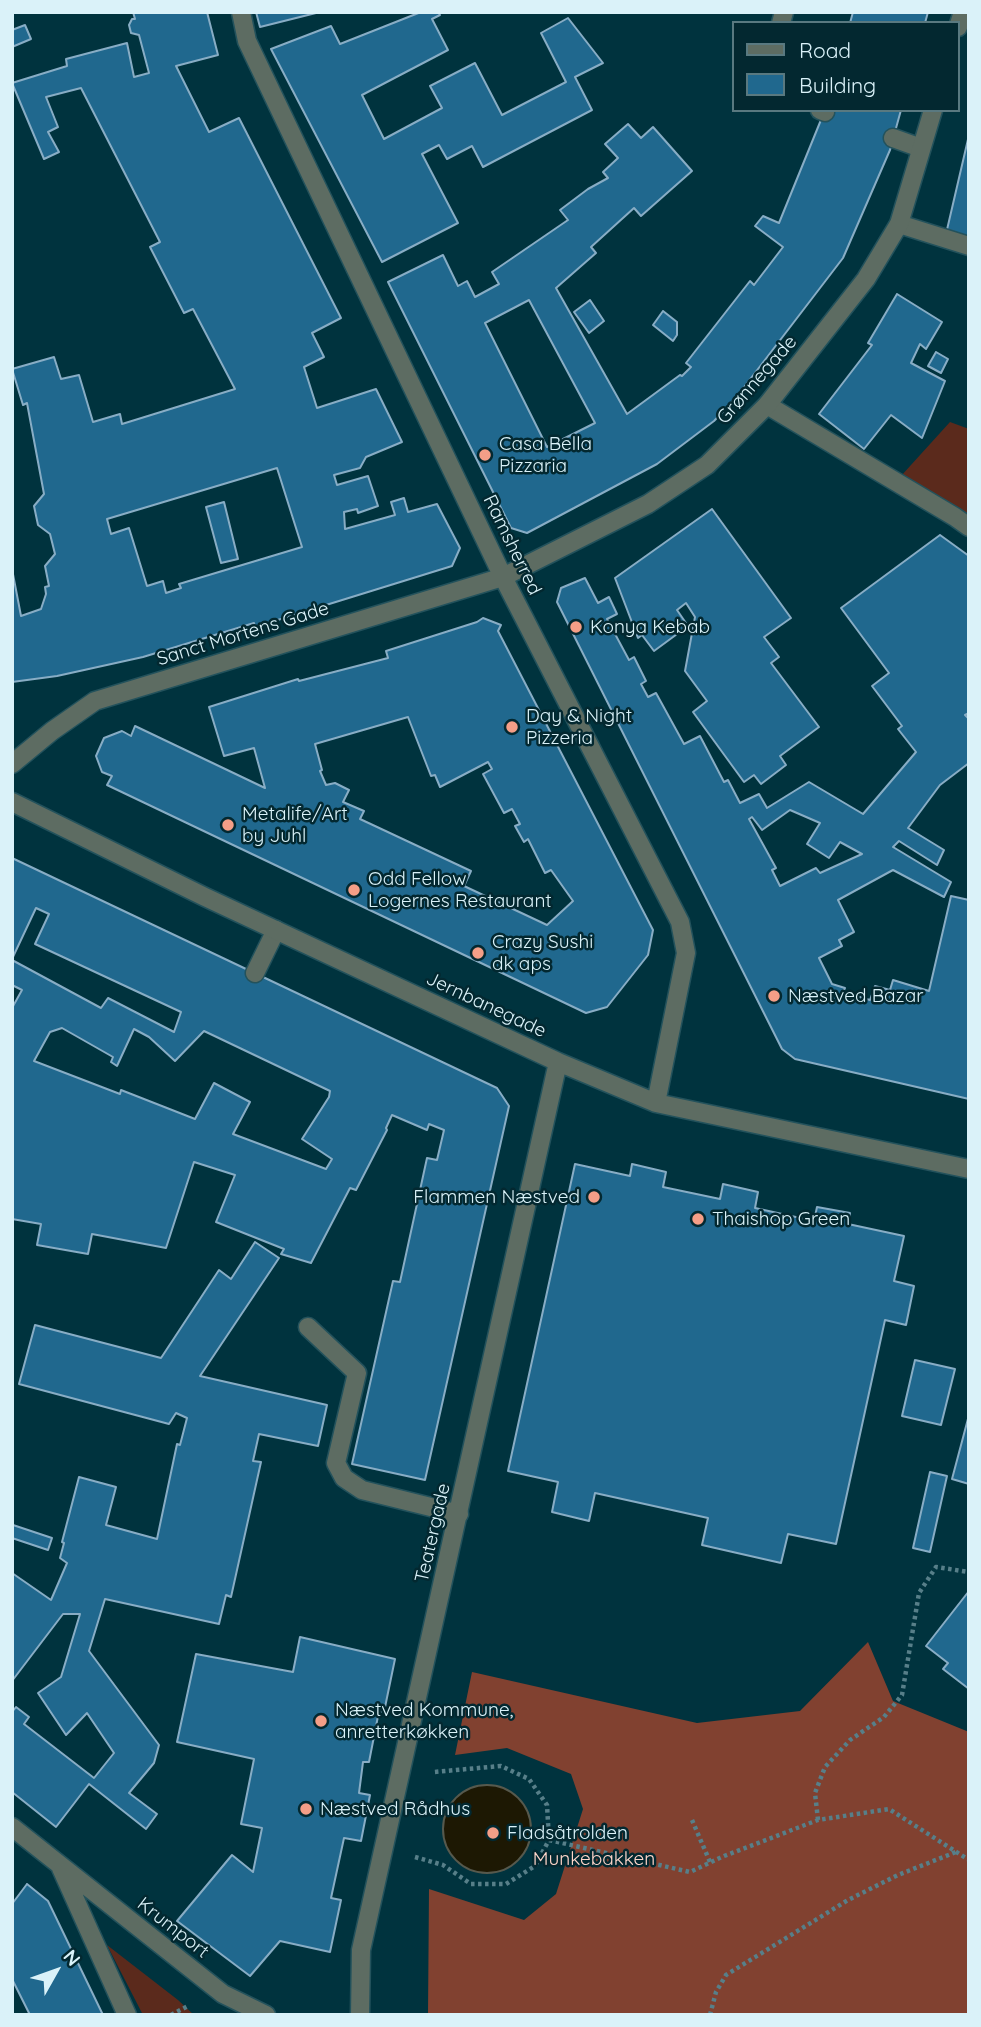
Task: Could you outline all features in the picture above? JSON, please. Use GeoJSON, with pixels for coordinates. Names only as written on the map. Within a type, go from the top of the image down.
{"type":"FeatureCollection","features":[{"type":"Feature","properties":{"kind":"street","name":"Ramsherred"},"geometry":{"type":"LineString","coordinates":[[241,12],[247,41],[503,577],[680,922],[687,953],[656,1103]]}},
{"type":"Feature","properties":{"kind":"street","name":"Grønnegade"},"geometry":{"type":"LineString","coordinates":[[503,577],[648,504],[707,466],[767,405],[866,279],[898,224],[932,112]]}},
{"type":"Feature","properties":{"kind":"street"},"geometry":{"type":"LineString","coordinates":[[893,138],[921,148]]}},
{"type":"Feature","properties":{"kind":"street"},"geometry":{"type":"LineString","coordinates":[[898,224],[969,246]]}},
{"type":"Feature","properties":{"kind":"street"},"geometry":{"type":"LineString","coordinates":[[767,405],[969,527]]}},
{"type":"Feature","properties":{"kind":"street","name":"Sanct Mortens Gade"},"geometry":{"type":"LineString","coordinates":[[12,764],[52,731],[95,701],[503,577]]}},
{"type":"Feature","properties":{"kind":"street","name":"Jernbanegade"},"geometry":{"type":"LineString","coordinates":[[12,802],[275,930],[558,1062],[656,1103],[969,1169]]}},
{"type":"Feature","properties":{"kind":"street"},"geometry":{"type":"LineString","coordinates":[[255,973],[275,930]]}},
{"type":"Feature","properties":{"kind":"street","name":"Teatergade"},"geometry":{"type":"LineString","coordinates":[[360,2015],[361,1950],[558,1062]]}},
{"type":"Feature","properties":{"kind":"street"},"geometry":{"type":"LineString","coordinates":[[308,1327],[357,1373],[336,1463],[344,1478],[362,1490],[458,1514]]}},
{"type":"Feature","properties":{"kind":"street","name":"Krumport"},"geometry":{"type":"LineString","coordinates":[[12,1827],[223,1994],[266,2015]]}},
{"type":"Feature","properties":{"kind":"street","name":"Krumport"},"geometry":{"type":"LineString","coordinates":[[60,1865],[127,2015]]}},
{"type":"Feature","properties":{"kind":"path"},"geometry":{"type":"LineString","coordinates":[[818,1820],[815,1793],[825,1767],[850,1740],[884,1717],[902,1695],[919,1593],[936,1567],[969,1573]]}},
{"type":"Feature","properties":{"kind":"path"},"geometry":{"type":"LineString","coordinates":[[384,1848],[443,1865],[471,1884],[506,1884],[535,1866],[549,1840],[547,1805],[529,1779],[501,1766],[398,1777]]}},
{"type":"Feature","properties":{"kind":"path"},"geometry":{"type":"LineString","coordinates":[[549,1840],[690,1871],[818,1820],[888,1809],[969,1860]]}},
{"type":"Feature","properties":{"kind":"path"},"geometry":{"type":"LineString","coordinates":[[692,1820],[710,1862]]}},
{"type":"Feature","properties":{"kind":"path"},"geometry":{"type":"LineString","coordinates":[[710,2015],[716,1992],[726,1975],[848,1900],[898,1875],[956,1852]]}},
{"type":"Feature","properties":{"kind":"path"},"geometry":{"type":"LineString","coordinates":[[171,2015],[191,2004]]}},
{"type":"Feature","properties":{"kind":"shaded area"},"geometry":{"type":"Polygon","coordinates":[[[950,422],[969,429],[969,526],[901,476],[950,422]]]}},
{"type":"Feature","properties":{"kind":"shaded area"},"geometry":{"type":"Polygon","coordinates":[[[487,1785],[504,1788],[518,1798],[528,1812],[531,1829],[528,1846],[518,1860],[504,1870],[487,1873],[470,1870],[456,1860],[446,1846],[443,1829],[446,1812],[456,1798],[470,1788],[487,1785]]]}},
{"type":"Feature","properties":{"kind":"shaded area"},"geometry":{"type":"Polygon","coordinates":[[[107,1945],[178,2000],[194,2015],[143,2015],[107,1945]]]}},
{"type":"Feature","properties":{"kind":"green space","name":"Munkebakken"},"geometry":{"type":"Polygon","coordinates":[[[868,1642],[893,1701],[969,1732],[969,2015],[428,2015],[429,1889],[524,1920],[556,1894],[583,1809],[571,1774],[507,1748],[455,1755],[472,1672],[697,1723],[800,1711],[868,1642]]]}},
{"type":"Feature","properties":{"kind":"building"},"geometry":{"type":"Polygon","coordinates":[[[133,12],[207,12],[218,55],[176,66],[209,132],[239,118],[341,318],[312,333],[324,357],[304,367],[317,408],[376,389],[402,442],[366,457],[360,468],[334,475],[337,485],[368,476],[378,506],[358,513],[357,509],[344,512],[345,529],[395,515],[391,502],[404,498],[408,512],[437,504],[460,548],[452,566],[255,627],[254,623],[143,657],[57,676],[12,682],[12,569],[21,616],[41,609],[46,594],[45,587],[49,586],[45,566],[55,554],[50,534],[38,525],[34,506],[44,494],[27,403],[23,405],[12,369],[54,357],[61,379],[79,375],[93,422],[120,414],[122,424],[235,389],[193,309],[184,313],[150,247],[160,242],[81,88],[46,97],[58,127],[48,132],[59,152],[44,159],[12,83],[67,66],[66,59],[127,43],[134,77],[149,73],[139,35],[131,33],[129,25],[132,19],[135,19],[133,12]],[[277,468],[107,519],[111,534],[129,528],[147,586],[163,581],[166,593],[181,588],[179,584],[302,547],[277,468]]]}},
{"type":"Feature","properties":{"kind":"building"},"geometry":{"type":"Polygon","coordinates":[[[256,12],[316,12],[316,13],[260,27],[256,12]]]}},
{"type":"Feature","properties":{"kind":"building"},"geometry":{"type":"Polygon","coordinates":[[[421,12],[438,12],[440,15],[432,19],[448,50],[362,95],[384,139],[442,108],[430,86],[475,63],[502,115],[566,82],[541,33],[568,18],[603,63],[575,77],[592,110],[483,167],[472,146],[447,159],[439,145],[422,154],[458,223],[382,262],[271,49],[331,26],[340,44],[421,12]]]}},
{"type":"Feature","properties":{"kind":"building"},"geometry":{"type":"Polygon","coordinates":[[[853,12],[928,12],[926,21],[851,21],[853,12]]]}},
{"type":"Feature","properties":{"kind":"building"},"geometry":{"type":"Polygon","coordinates":[[[25,25],[31,39],[12,47],[12,30],[25,25]]]}},
{"type":"Feature","properties":{"kind":"building"},"geometry":{"type":"Polygon","coordinates":[[[824,112],[900,112],[890,150],[843,258],[735,399],[714,421],[657,464],[527,533],[511,528],[388,282],[443,255],[458,286],[467,281],[475,297],[499,284],[492,272],[568,220],[560,210],[608,178],[603,172],[618,158],[605,144],[628,124],[641,138],[653,127],[692,171],[641,216],[634,208],[591,247],[596,253],[556,288],[627,414],[691,367],[686,363],[750,281],[754,285],[783,247],[755,226],[763,216],[779,223],[824,112]],[[529,300],[485,323],[547,447],[595,423],[529,300]]]}},
{"type":"Feature","properties":{"kind":"building"},"geometry":{"type":"Polygon","coordinates":[[[969,135],[969,240],[946,234],[969,135]]]}},
{"type":"Feature","properties":{"kind":"building"},"geometry":{"type":"Polygon","coordinates":[[[897,294],[942,322],[926,349],[920,344],[911,363],[945,381],[922,438],[891,415],[864,449],[819,414],[872,345],[868,343],[897,294]]]}},
{"type":"Feature","properties":{"kind":"building"},"geometry":{"type":"Polygon","coordinates":[[[590,300],[604,321],[589,333],[574,312],[590,300]]]}},
{"type":"Feature","properties":{"kind":"building"},"geometry":{"type":"Polygon","coordinates":[[[663,311],[677,322],[677,335],[673,341],[653,325],[663,311]]]}},
{"type":"Feature","properties":{"kind":"building"},"geometry":{"type":"Polygon","coordinates":[[[936,352],[948,359],[941,373],[928,366],[936,352]]]}},
{"type":"Feature","properties":{"kind":"building"},"geometry":{"type":"Polygon","coordinates":[[[224,502],[238,559],[221,563],[206,507],[224,502]]]}},
{"type":"Feature","properties":{"kind":"building"},"geometry":{"type":"Polygon","coordinates":[[[712,509],[791,618],[764,637],[779,657],[771,663],[819,727],[780,756],[786,765],[761,784],[754,775],[744,782],[693,712],[707,701],[685,671],[695,617],[686,603],[677,610],[688,626],[654,651],[642,635],[638,638],[615,578],[712,509]]]}},
{"type":"Feature","properties":{"kind":"building"},"geometry":{"type":"Polygon","coordinates":[[[940,535],[969,556],[969,713],[965,715],[969,719],[969,763],[940,785],[908,828],[944,850],[937,865],[899,841],[893,847],[951,882],[944,897],[893,870],[838,900],[854,932],[839,940],[842,946],[819,958],[832,984],[845,988],[843,992],[870,1000],[875,986],[890,990],[893,980],[929,991],[951,896],[969,900],[969,1099],[795,1059],[782,1049],[557,602],[561,588],[585,578],[598,603],[609,597],[617,614],[607,619],[629,660],[634,657],[646,681],[641,684],[648,697],[656,693],[684,744],[700,736],[724,782],[728,780],[740,803],[759,794],[767,808],[809,782],[863,814],[916,752],[898,729],[902,726],[872,686],[889,673],[841,608],[940,535]],[[790,810],[762,830],[752,817],[749,819],[776,868],[772,870],[780,886],[816,868],[820,873],[862,854],[840,842],[829,858],[807,844],[820,823],[790,810]]]}},
{"type":"Feature","properties":{"kind":"building"},"geometry":{"type":"Polygon","coordinates":[[[483,618],[501,625],[498,631],[653,930],[648,955],[607,1007],[586,1013],[107,785],[112,776],[102,772],[96,756],[104,738],[122,731],[131,736],[135,726],[265,788],[254,748],[224,756],[209,707],[298,679],[299,681],[388,658],[386,651],[483,618]],[[408,717],[315,744],[322,770],[320,771],[326,785],[335,783],[349,790],[343,802],[364,811],[360,819],[471,871],[464,886],[547,925],[573,901],[551,870],[545,873],[528,839],[524,842],[515,826],[520,824],[512,809],[504,813],[483,774],[492,769],[488,762],[440,787],[435,775],[431,776],[408,717]]]}},
{"type":"Feature","properties":{"kind":"building"},"geometry":{"type":"Polygon","coordinates":[[[12,858],[497,1088],[509,1106],[425,1480],[352,1464],[393,1281],[400,1282],[427,1158],[437,1160],[444,1130],[429,1124],[427,1130],[392,1115],[356,1190],[350,1188],[311,1263],[281,1254],[284,1249],[216,1222],[235,1175],[194,1162],[166,1248],[92,1234],[88,1254],[37,1245],[41,1224],[12,1219],[12,1008],[22,990],[12,985],[12,960],[101,1008],[108,998],[174,1032],[181,1012],[35,944],[49,914],[36,908],[12,959],[12,858]],[[62,1028],[50,1032],[34,1061],[120,1094],[121,1090],[195,1119],[214,1083],[250,1102],[233,1134],[326,1169],[332,1159],[302,1139],[329,1097],[330,1091],[204,1031],[175,1061],[149,1037],[134,1029],[117,1066],[111,1062],[113,1057],[62,1028]]]}},
{"type":"Feature","properties":{"kind":"building"},"geometry":{"type":"Polygon","coordinates":[[[575,1164],[630,1176],[632,1164],[666,1172],[663,1187],[720,1199],[723,1184],[758,1192],[755,1208],[814,1221],[817,1207],[850,1213],[848,1224],[904,1236],[894,1281],[914,1286],[906,1325],[885,1320],[836,1544],[788,1534],[781,1563],[702,1545],[708,1518],[595,1493],[589,1521],[552,1512],[558,1482],[508,1471],[575,1164]]]}},
{"type":"Feature","properties":{"kind":"building"},"geometry":{"type":"Polygon","coordinates":[[[255,1242],[279,1258],[200,1376],[327,1405],[318,1446],[259,1434],[253,1461],[261,1462],[231,1597],[226,1595],[219,1624],[105,1599],[89,1651],[159,1745],[154,1763],[129,1793],[157,1814],[146,1829],[89,1784],[56,1827],[12,1792],[12,1712],[16,1707],[29,1717],[24,1724],[94,1778],[114,1753],[87,1713],[66,1735],[38,1693],[61,1677],[80,1614],[63,1614],[12,1681],[12,1573],[51,1600],[67,1563],[60,1558],[64,1543],[62,1542],[79,1477],[116,1487],[106,1525],[157,1539],[177,1444],[180,1445],[187,1418],[176,1413],[169,1424],[19,1384],[35,1325],[161,1358],[219,1270],[231,1279],[255,1242]]]}},
{"type":"Feature","properties":{"kind":"building"},"geometry":{"type":"Polygon","coordinates":[[[915,1360],[955,1369],[941,1425],[902,1416],[915,1360]]]}},
{"type":"Feature","properties":{"kind":"building"},"geometry":{"type":"Polygon","coordinates":[[[969,1415],[969,1484],[952,1479],[969,1415]]]}},
{"type":"Feature","properties":{"kind":"building"},"geometry":{"type":"Polygon","coordinates":[[[930,1472],[947,1476],[930,1552],[913,1548],[930,1472]]]}},
{"type":"Feature","properties":{"kind":"building"},"geometry":{"type":"Polygon","coordinates":[[[13,1525],[52,1538],[48,1550],[12,1538],[13,1525]]]}},
{"type":"Feature","properties":{"kind":"building"},"geometry":{"type":"Polygon","coordinates":[[[969,1591],[969,1689],[943,1669],[948,1663],[926,1646],[969,1591]]]}},
{"type":"Feature","properties":{"kind":"building","name":"Næstved Rådhus"},"geometry":{"type":"Polygon","coordinates":[[[300,1637],[395,1659],[384,1712],[379,1711],[369,1762],[363,1762],[359,1793],[370,1795],[361,1841],[344,1838],[331,1898],[341,1900],[330,1952],[280,1941],[250,1976],[177,1921],[232,1855],[253,1872],[262,1828],[241,1824],[254,1759],[177,1742],[196,1654],[293,1672],[300,1637]]]}},
{"type":"Feature","properties":{"kind":"building"},"geometry":{"type":"Polygon","coordinates":[[[27,1884],[48,1901],[103,2015],[30,2015],[12,1979],[12,1904],[27,1884]]]}},
{"type":"Feature","properties":{"kind":"place","name":"Casa Bella Pizzaria"},"geometry":{"type":"Point","coordinates":[485,455]}},
{"type":"Feature","properties":{"kind":"place","name":"Konya Kebab"},"geometry":{"type":"Point","coordinates":[576,627]}},
{"type":"Feature","properties":{"kind":"place","name":"Day & Night Pizzeria"},"geometry":{"type":"Point","coordinates":[512,727]}},
{"type":"Feature","properties":{"kind":"place","name":"Metalife/Art by Juhl"},"geometry":{"type":"Point","coordinates":[228,825]}},
{"type":"Feature","properties":{"kind":"place","name":"Odd Fellow Logernes Restaurant"},"geometry":{"type":"Point","coordinates":[354,890]}},
{"type":"Feature","properties":{"kind":"place","name":"Crazy Sushi dk aps"},"geometry":{"type":"Point","coordinates":[478,953]}},
{"type":"Feature","properties":{"kind":"place","name":"Næstved Bazar"},"geometry":{"type":"Point","coordinates":[774,996]}},
{"type":"Feature","properties":{"kind":"place","name":"Flammen Næstved"},"geometry":{"type":"Point","coordinates":[594,1197]}},
{"type":"Feature","properties":{"kind":"place","name":"Thaishop Green"},"geometry":{"type":"Point","coordinates":[698,1219]}},
{"type":"Feature","properties":{"kind":"place","name":"Næstved Kommune, anretterkøkken"},"geometry":{"type":"Point","coordinates":[321,1721]}},
{"type":"Feature","properties":{"kind":"place","name":"Næstved Rådhus"},"geometry":{"type":"Point","coordinates":[306,1809]}},
{"type":"Feature","properties":{"kind":"place","name":"Fladsåtrolden"},"geometry":{"type":"Point","coordinates":[493,1833]}}]}
